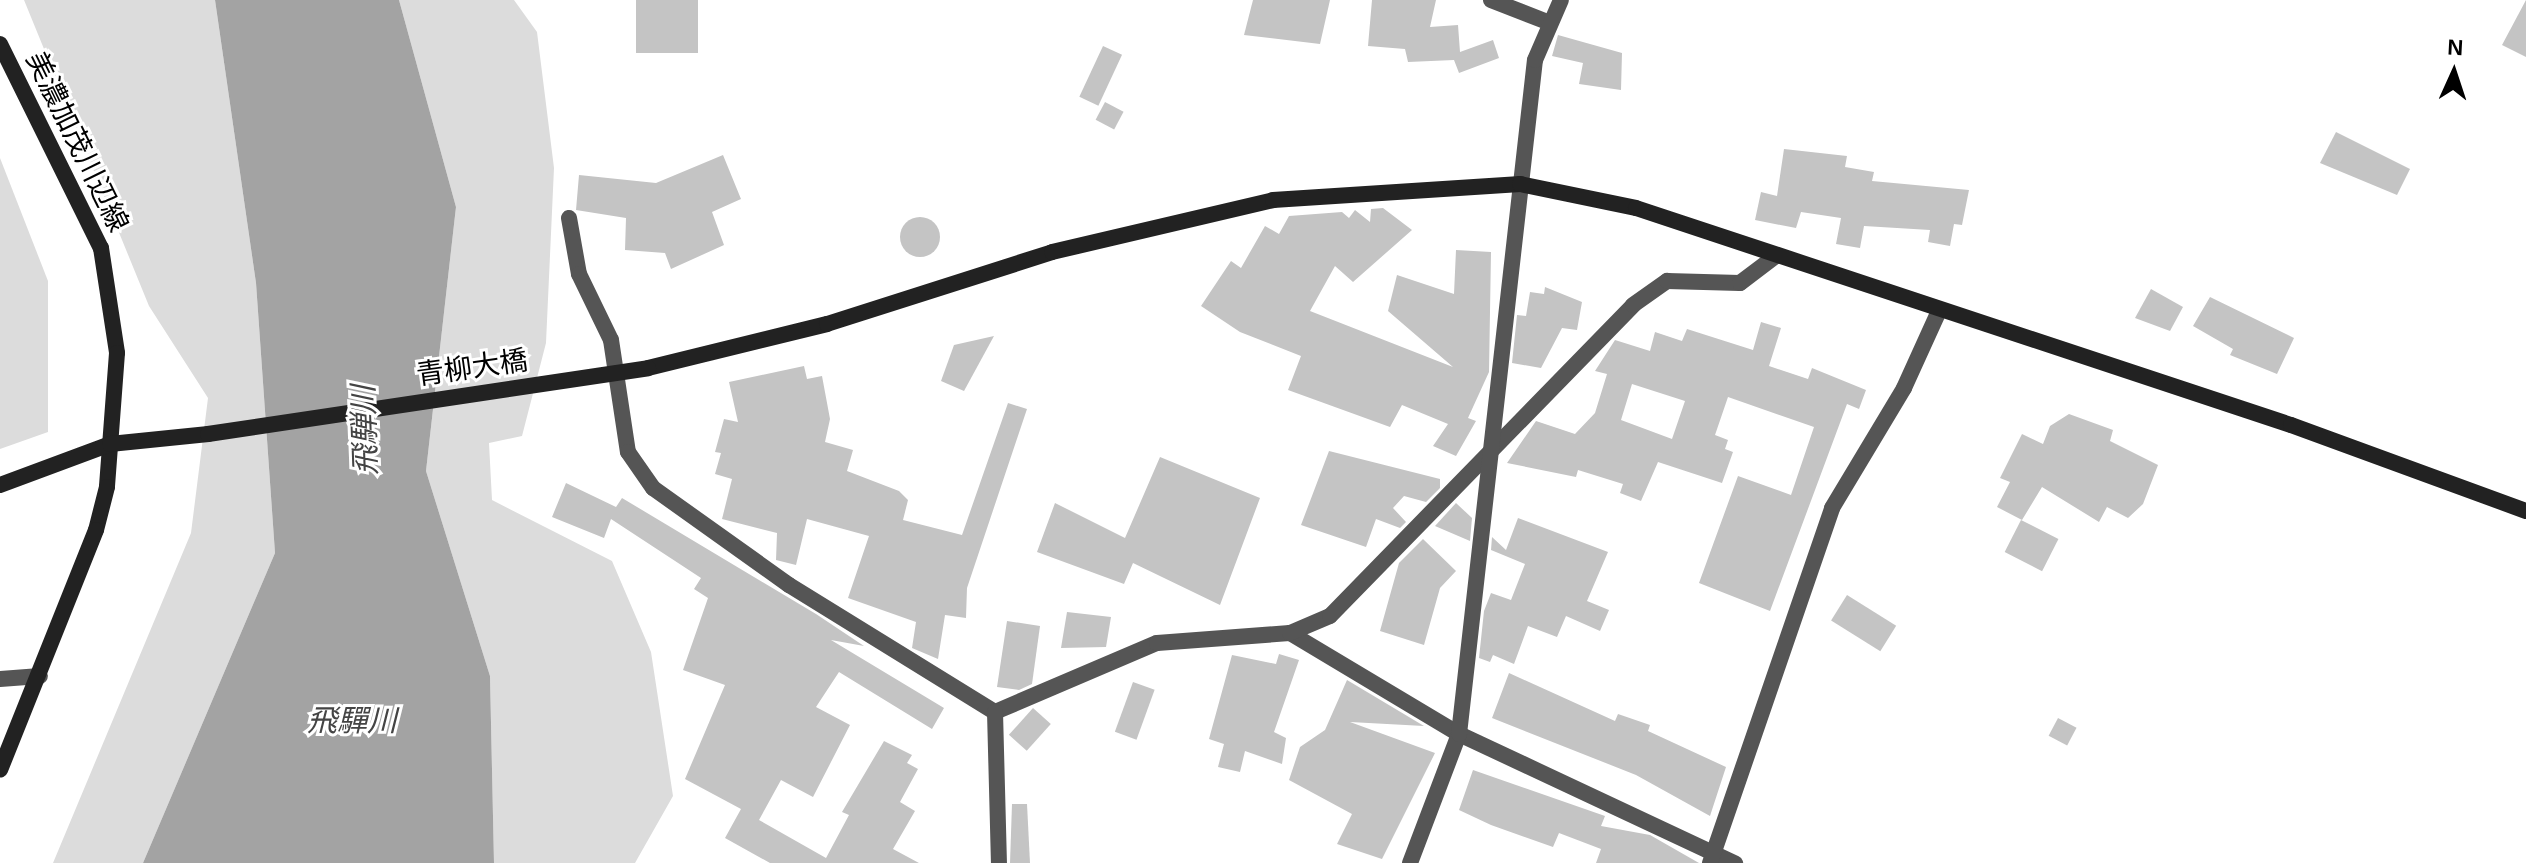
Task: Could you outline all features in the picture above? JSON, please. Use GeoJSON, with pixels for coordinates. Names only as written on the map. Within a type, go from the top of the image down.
{"type":"FeatureCollection","features":[{"type":"Feature","properties":{"kind":"street"},"geometry":{"type":"LineString","coordinates":[[1491,0],[1550,23]]}},
{"type":"Feature","properties":{"kind":"street"},"geometry":{"type":"LineString","coordinates":[[1410,863],[1459,734],[1484,464],[1507,352],[1520,184],[1535,60],[1561,0]]}},
{"type":"Feature","properties":{"kind":"street","name":"美濃加茂川辺線"},"geometry":{"type":"LineString","coordinates":[[0,44],[101,248],[117,353],[110,444],[96,530],[0,770]]}},
{"type":"Feature","properties":{"kind":"street","name":"青柳大橋"},"geometry":{"type":"LineString","coordinates":[[0,485],[110,444],[208,434],[648,368],[827,324],[1052,252],[1273,200],[1520,184],[1636,208],[1938,313],[2291,425],[2526,511]]}},
{"type":"Feature","properties":{"kind":"street"},"geometry":{"type":"LineString","coordinates":[[569,218],[579,274],[611,340],[628,452],[653,488],[789,585],[995,712]]}},
{"type":"Feature","properties":{"kind":"street"},"geometry":{"type":"LineString","coordinates":[[995,712],[1157,643],[1290,633],[1330,616],[1484,464],[1633,305],[1667,281],[1740,283],[1777,255]]}},
{"type":"Feature","properties":{"kind":"street"},"geometry":{"type":"LineString","coordinates":[[1712,858],[1832,508],[1904,388],[1938,313]]}},
{"type":"Feature","properties":{"kind":"street"},"geometry":{"type":"LineString","coordinates":[[1290,633],[1459,734],[1712,858],[1735,863]]}},
{"type":"Feature","properties":{"kind":"street"},"geometry":{"type":"LineString","coordinates":[[0,679],[40,676]]}},
{"type":"Feature","properties":{"kind":"street"},"geometry":{"type":"LineString","coordinates":[[995,712],[999,863]]}},
{"type":"Feature","properties":{"kind":"shaded area"},"geometry":{"type":"Polygon","coordinates":[[[24,0],[215,0],[256,283],[275,553],[143,863],[53,863],[191,533],[208,398],[149,306],[24,0]]]}},
{"type":"Feature","properties":{"kind":"shaded area"},"geometry":{"type":"Polygon","coordinates":[[[399,0],[514,0],[537,32],[554,168],[546,343],[522,436],[489,443],[492,500],[612,561],[651,652],[673,796],[635,863],[494,863],[490,676],[426,471],[456,207],[399,0]]]}},
{"type":"Feature","properties":{"kind":"shaded area"},"geometry":{"type":"Polygon","coordinates":[[[0,158],[48,281],[48,432],[0,449],[0,158]]]}},
{"type":"Feature","properties":{"kind":"water","name":"飛驒川"},"geometry":{"type":"Polygon","coordinates":[[[215,0],[399,0],[456,207],[426,471],[490,676],[494,863],[143,863],[275,553],[256,283],[215,0]]]}},
{"type":"Feature","properties":{"kind":"building"},"geometry":{"type":"Polygon","coordinates":[[[636,0],[698,0],[698,53],[636,53],[636,0]]]}},
{"type":"Feature","properties":{"kind":"building"},"geometry":{"type":"Polygon","coordinates":[[[1253,0],[1330,0],[1320,44],[1244,35],[1253,0]]]}},
{"type":"Feature","properties":{"kind":"building"},"geometry":{"type":"Polygon","coordinates":[[[1372,0],[1436,0],[1430,27],[1458,25],[1460,52],[1493,40],[1499,58],[1459,73],[1454,60],[1408,62],[1405,49],[1368,46],[1372,0]]]}},
{"type":"Feature","properties":{"kind":"building"},"geometry":{"type":"Polygon","coordinates":[[[2526,0],[2526,57],[2502,45],[2526,0]]]}},
{"type":"Feature","properties":{"kind":"building"},"geometry":{"type":"Polygon","coordinates":[[[1558,35],[1622,53],[1621,90],[1579,84],[1583,63],[1552,56],[1558,35]]]}},
{"type":"Feature","properties":{"kind":"building"},"geometry":{"type":"Polygon","coordinates":[[[1103,46],[1122,55],[1098,106],[1079,97],[1103,46]]]}},
{"type":"Feature","properties":{"kind":"building"},"geometry":{"type":"Polygon","coordinates":[[[1105,102],[1124,112],[1114,130],[1096,120],[1105,102]]]}},
{"type":"Feature","properties":{"kind":"building"},"geometry":{"type":"Polygon","coordinates":[[[2336,132],[2410,169],[2397,195],[2320,163],[2336,132]]]}},
{"type":"Feature","properties":{"kind":"building"},"geometry":{"type":"Polygon","coordinates":[[[1784,149],[1847,156],[1845,167],[1874,172],[1872,181],[1969,190],[1962,225],[1954,224],[1950,246],[1928,242],[1930,230],[1864,226],[1860,248],[1836,244],[1841,218],[1801,212],[1796,228],[1755,220],[1761,192],[1777,196],[1784,149]]]}},
{"type":"Feature","properties":{"kind":"building"},"geometry":{"type":"Polygon","coordinates":[[[723,155],[741,199],[712,212],[724,245],[671,269],[665,253],[625,250],[626,218],[576,210],[579,175],[656,183],[723,155]]]}},
{"type":"Feature","properties":{"kind":"building"},"geometry":{"type":"Polygon","coordinates":[[[1383,208],[1412,230],[1353,282],[1335,266],[1310,311],[1453,367],[1388,311],[1397,275],[1454,294],[1456,250],[1491,252],[1489,372],[1468,418],[1476,421],[1456,456],[1433,446],[1448,424],[1402,405],[1390,427],[1288,390],[1301,356],[1240,332],[1201,306],[1231,261],[1241,268],[1265,226],[1279,234],[1289,216],[1342,212],[1349,218],[1355,210],[1370,222],[1371,209],[1383,208]]]}},
{"type":"Feature","properties":{"kind":"building"},"geometry":{"type":"Polygon","coordinates":[[[920,217],[934,223],[940,237],[934,251],[920,257],[906,251],[900,237],[906,223],[920,217]]]}},
{"type":"Feature","properties":{"kind":"building"},"geometry":{"type":"Polygon","coordinates":[[[1545,287],[1582,302],[1577,330],[1562,328],[1541,368],[1512,363],[1517,315],[1526,316],[1530,292],[1544,294],[1545,287]]]}},
{"type":"Feature","properties":{"kind":"building"},"geometry":{"type":"Polygon","coordinates":[[[2151,289],[2183,307],[2170,331],[2135,318],[2151,289]]]}},
{"type":"Feature","properties":{"kind":"building"},"geometry":{"type":"Polygon","coordinates":[[[2210,297],[2294,338],[2277,374],[2230,355],[2233,349],[2193,326],[2210,297]]]}},
{"type":"Feature","properties":{"kind":"building"},"geometry":{"type":"Polygon","coordinates":[[[1761,322],[1781,328],[1769,366],[1808,379],[1812,368],[1866,390],[1859,409],[1847,404],[1770,611],[1699,583],[1738,476],[1791,495],[1814,427],[1728,397],[1715,435],[1728,440],[1725,449],[1733,452],[1722,483],[1658,462],[1641,501],[1620,493],[1623,484],[1578,470],[1576,477],[1507,463],[1536,421],[1575,434],[1595,413],[1607,374],[1595,371],[1615,340],[1650,351],[1655,332],[1682,341],[1687,329],[1753,350],[1761,322]],[[1632,384],[1621,420],[1672,439],[1685,401],[1632,384]]]}},
{"type":"Feature","properties":{"kind":"building"},"geometry":{"type":"Polygon","coordinates":[[[994,336],[964,391],[941,381],[954,345],[994,336]]]}},
{"type":"Feature","properties":{"kind":"building"},"geometry":{"type":"Polygon","coordinates":[[[804,366],[807,379],[822,376],[830,419],[825,442],[853,450],[847,471],[899,491],[908,500],[903,520],[962,535],[1008,403],[1027,409],[967,588],[966,618],[945,615],[938,659],[912,648],[916,622],[848,598],[869,536],[807,519],[796,565],[776,560],[777,533],[722,519],[732,479],[715,474],[721,453],[715,452],[724,419],[738,422],[729,382],[804,366]]]}},
{"type":"Feature","properties":{"kind":"building"},"geometry":{"type":"Polygon","coordinates":[[[2069,414],[2113,430],[2110,441],[2158,465],[2143,504],[2128,518],[2107,507],[2099,522],[2042,487],[2022,520],[1997,507],[2010,482],[2000,478],[2022,434],[2043,444],[2050,426],[2069,414]]]}},
{"type":"Feature","properties":{"kind":"building"},"geometry":{"type":"Polygon","coordinates":[[[1329,451],[1440,479],[1440,488],[1426,502],[1404,496],[1393,508],[1406,522],[1400,528],[1376,519],[1366,547],[1301,525],[1329,451]]]}},
{"type":"Feature","properties":{"kind":"building"},"geometry":{"type":"Polygon","coordinates":[[[1160,457],[1260,498],[1220,605],[1133,563],[1124,584],[1037,552],[1055,503],[1125,538],[1160,457]]]}},
{"type":"Feature","properties":{"kind":"building"},"geometry":{"type":"Polygon","coordinates":[[[566,483],[616,507],[622,498],[816,614],[864,646],[831,640],[944,708],[932,729],[839,672],[816,707],[850,725],[813,797],[781,780],[759,820],[826,858],[849,815],[842,812],[884,741],[912,755],[907,763],[918,769],[900,802],[915,811],[893,849],[919,863],[770,863],[725,838],[741,809],[685,779],[725,685],[683,670],[708,598],[694,589],[701,578],[611,519],[604,538],[552,517],[566,483]]]}},
{"type":"Feature","properties":{"kind":"building"},"geometry":{"type":"Polygon","coordinates":[[[1456,503],[1472,518],[1470,541],[1435,526],[1456,503]]]}},
{"type":"Feature","properties":{"kind":"building"},"geometry":{"type":"Polygon","coordinates":[[[1518,518],[1608,552],[1587,601],[1609,610],[1600,631],[1566,616],[1557,637],[1528,626],[1514,664],[1493,655],[1490,662],[1479,658],[1484,611],[1491,593],[1511,600],[1525,564],[1491,550],[1492,537],[1506,550],[1518,518]]]}},
{"type":"Feature","properties":{"kind":"building"},"geometry":{"type":"Polygon","coordinates":[[[2021,520],[2058,539],[2042,571],[2005,552],[2021,520]]]}},
{"type":"Feature","properties":{"kind":"building"},"geometry":{"type":"Polygon","coordinates":[[[1423,539],[1456,571],[1440,588],[1424,645],[1380,631],[1399,563],[1423,539]]]}},
{"type":"Feature","properties":{"kind":"building"},"geometry":{"type":"Polygon","coordinates":[[[1847,595],[1896,626],[1880,651],[1831,620],[1847,595]]]}},
{"type":"Feature","properties":{"kind":"building"},"geometry":{"type":"Polygon","coordinates":[[[1067,612],[1111,617],[1106,647],[1061,648],[1067,612]]]}},
{"type":"Feature","properties":{"kind":"building"},"geometry":{"type":"Polygon","coordinates":[[[1007,621],[1040,626],[1032,684],[1019,690],[997,687],[1007,621]]]}},
{"type":"Feature","properties":{"kind":"building"},"geometry":{"type":"Polygon","coordinates":[[[1279,654],[1299,660],[1274,732],[1286,738],[1282,764],[1245,751],[1240,772],[1218,767],[1224,744],[1209,739],[1232,655],[1276,664],[1279,654]]]}},
{"type":"Feature","properties":{"kind":"building"},"geometry":{"type":"Polygon","coordinates":[[[1509,673],[1615,721],[1618,714],[1650,725],[1648,731],[1726,767],[1710,816],[1636,775],[1492,718],[1509,673]]]}},
{"type":"Feature","properties":{"kind":"building"},"geometry":{"type":"Polygon","coordinates":[[[1347,680],[1424,726],[1350,722],[1435,753],[1382,859],[1337,844],[1352,814],[1289,780],[1300,747],[1325,730],[1347,680]]]}},
{"type":"Feature","properties":{"kind":"building"},"geometry":{"type":"Polygon","coordinates":[[[1133,682],[1155,690],[1136,740],[1115,732],[1133,682]]]}},
{"type":"Feature","properties":{"kind":"building"},"geometry":{"type":"Polygon","coordinates":[[[1033,708],[1051,724],[1027,751],[1009,735],[1033,708]]]}},
{"type":"Feature","properties":{"kind":"building"},"geometry":{"type":"Polygon","coordinates":[[[2058,718],[2077,728],[2067,746],[2049,736],[2058,718]]]}},
{"type":"Feature","properties":{"kind":"building"},"geometry":{"type":"Polygon","coordinates":[[[1473,770],[1605,816],[1601,826],[1650,835],[1699,863],[1596,863],[1601,849],[1559,833],[1553,847],[1491,825],[1459,810],[1473,770]]]}},
{"type":"Feature","properties":{"kind":"building"},"geometry":{"type":"Polygon","coordinates":[[[1012,804],[1027,804],[1030,863],[1010,863],[1012,804]]]}},
{"type":"Feature","properties":{"kind":"water label","name":"飛騨川"},"geometry":{"type":"Point","coordinates":[365,430]}}]}
